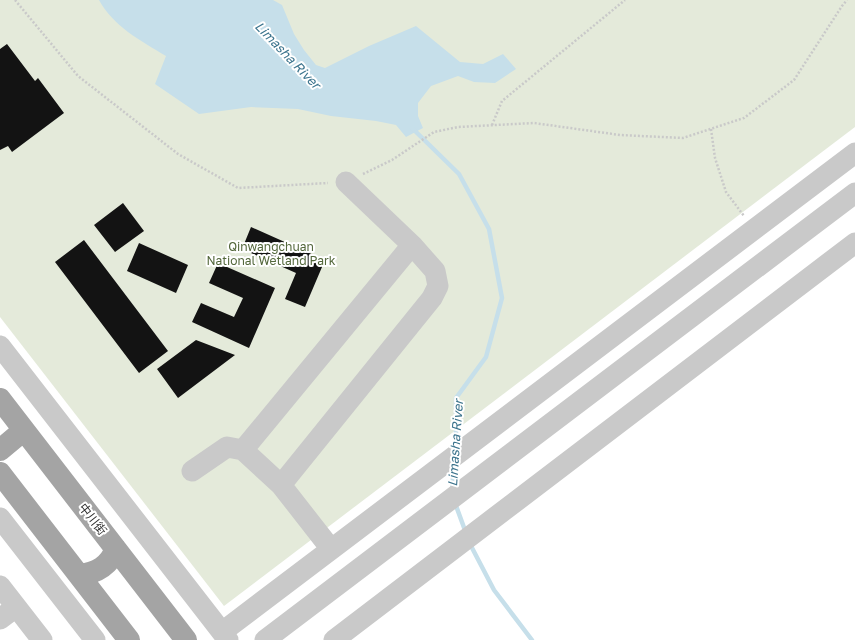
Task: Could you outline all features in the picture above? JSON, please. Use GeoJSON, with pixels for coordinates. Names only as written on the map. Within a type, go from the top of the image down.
{"type":"FeatureCollection","features":[{"type":"Feature","properties":{"kind":"main road","name":"中川街"},"geometry":{"type":"LineString","coordinates":[[0,399],[186,640]]}},
{"type":"Feature","properties":{"kind":"main road"},"geometry":{"type":"LineString","coordinates":[[0,450],[24,430]]}},
{"type":"Feature","properties":{"kind":"main road"},"geometry":{"type":"LineString","coordinates":[[0,473],[129,640]]}},
{"type":"Feature","properties":{"kind":"main road"},"geometry":{"type":"LineString","coordinates":[[79,575],[96,572],[108,562],[116,549]]}},
{"type":"Feature","properties":{"kind":"street"},"geometry":{"type":"LineString","coordinates":[[0,346],[225,636],[331,549],[464,450],[855,153]]}},
{"type":"Feature","properties":{"kind":"street"},"geometry":{"type":"LineString","coordinates":[[281,485],[432,298],[438,286],[435,271],[412,245],[346,182]]}},
{"type":"Feature","properties":{"kind":"street"},"geometry":{"type":"LineString","coordinates":[[265,640],[855,193]]}},
{"type":"Feature","properties":{"kind":"street"},"geometry":{"type":"LineString","coordinates":[[334,640],[515,500],[855,243]]}},
{"type":"Feature","properties":{"kind":"street"},"geometry":{"type":"LineString","coordinates":[[243,450],[412,245]]}},
{"type":"Feature","properties":{"kind":"street"},"geometry":{"type":"LineString","coordinates":[[192,471],[227,447],[243,450],[281,485],[331,549]]}},
{"type":"Feature","properties":{"kind":"street"},"geometry":{"type":"LineString","coordinates":[[0,518],[95,640]]}},
{"type":"Feature","properties":{"kind":"street"},"geometry":{"type":"LineString","coordinates":[[0,586],[8,613],[42,640]]}},
{"type":"Feature","properties":{"kind":"path"},"geometry":{"type":"LineString","coordinates":[[15,0],[78,76],[178,154],[238,188],[346,182],[392,160],[434,132],[458,127],[534,122],[620,135],[683,138],[744,118],[794,80],[847,0]]}},
{"type":"Feature","properties":{"kind":"path"},"geometry":{"type":"LineString","coordinates":[[492,125],[502,101],[625,0]]}},
{"type":"Feature","properties":{"kind":"path"},"geometry":{"type":"LineString","coordinates":[[711,129],[715,158],[726,192],[754,230]]}},
{"type":"Feature","properties":{"kind":"green space","name":"Qinwangchuan National Wetland Park"},"geometry":{"type":"Polygon","coordinates":[[[0,0],[855,0],[855,127],[224,606],[0,317],[0,0]]]}},
{"type":"Feature","properties":{"kind":"water"},"geometry":{"type":"Polygon","coordinates":[[[99,0],[273,0],[282,5],[294,34],[304,50],[316,65],[325,68],[369,46],[416,26],[460,62],[483,64],[503,54],[516,69],[495,83],[474,82],[458,76],[431,86],[418,103],[418,116],[423,128],[406,137],[396,125],[376,121],[331,116],[298,109],[251,107],[199,114],[155,84],[166,56],[128,32],[112,18],[99,0]]]}},
{"type":"Feature","properties":{"kind":"building"},"geometry":{"type":"Polygon","coordinates":[[[7,44],[35,81],[38,78],[64,113],[12,152],[8,146],[0,150],[0,49],[7,44]]]}},
{"type":"Feature","properties":{"kind":"building"},"geometry":{"type":"Polygon","coordinates":[[[123,203],[144,231],[115,252],[94,225],[123,203]]]}},
{"type":"Feature","properties":{"kind":"building"},"geometry":{"type":"Polygon","coordinates":[[[251,227],[325,260],[305,307],[285,299],[296,273],[242,249],[251,227]]]}},
{"type":"Feature","properties":{"kind":"building"},"geometry":{"type":"Polygon","coordinates":[[[84,240],[168,351],[139,373],[55,262],[84,240]]]}},
{"type":"Feature","properties":{"kind":"building"},"geometry":{"type":"Polygon","coordinates":[[[139,243],[188,265],[176,293],[127,271],[139,243]]]}},
{"type":"Feature","properties":{"kind":"building"},"geometry":{"type":"Polygon","coordinates":[[[218,263],[275,288],[249,348],[192,322],[201,303],[234,317],[243,298],[209,283],[218,263]]]}},
{"type":"Feature","properties":{"kind":"building"},"geometry":{"type":"Polygon","coordinates":[[[196,340],[235,355],[178,398],[157,369],[196,340]]]}},
{"type":"Feature","properties":{"kind":"waterway","name":"Limasha River"},"geometry":{"type":"LineString","coordinates":[[412,128],[459,174],[489,229],[502,298],[486,357],[456,398],[456,446]]}},
{"type":"Feature","properties":{"kind":"waterway","name":"Limasha River"},"geometry":{"type":"LineString","coordinates":[[452,490],[454,465]]}},
{"type":"Feature","properties":{"kind":"waterway","name":"Limasha River"},"geometry":{"type":"LineString","coordinates":[[455,503],[466,533]]}},
{"type":"Feature","properties":{"kind":"waterway","name":"Limasha River"},"geometry":{"type":"LineString","coordinates":[[470,544],[494,590],[532,640]]}}]}
